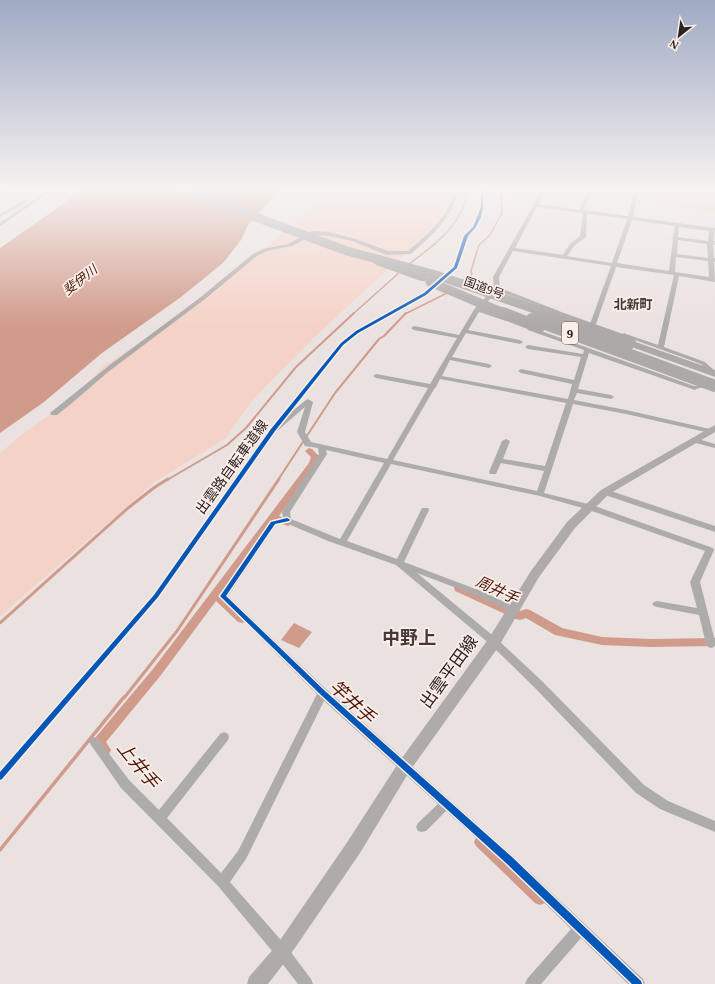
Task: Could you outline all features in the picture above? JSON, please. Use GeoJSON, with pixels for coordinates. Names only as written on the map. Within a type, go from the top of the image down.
{"type":"FeatureCollection","features":[{"type":"Feature","properties":{"kind":"highway","name":"国道9号"},"geometry":{"type":"LineString","coordinates":[[301,234],[715,386]]}},
{"type":"Feature","properties":{"kind":"highway","name":"9"},"geometry":{"type":"LineString","coordinates":[[347,251],[436,275],[630,344],[713,370]]}},
{"type":"Feature","properties":{"kind":"highway","name":"9"},"geometry":{"type":"LineString","coordinates":[[424,280],[481,305],[715,391]]}},
{"type":"Feature","properties":{"kind":"main road","name":"出雲平田線"},"geometry":{"type":"LineString","coordinates":[[256,984],[282,952],[354,847],[404,767],[494,642],[534,574],[571,524],[605,492],[633,474],[712,429]]}},
{"type":"Feature","properties":{"kind":"street"},"geometry":{"type":"LineString","coordinates":[[54,413],[70,403],[113,365],[203,299],[255,255],[265,250],[290,245],[310,234]]}},
{"type":"Feature","properties":{"kind":"street"},"geometry":{"type":"LineString","coordinates":[[328,234],[354,240],[387,253],[409,253],[429,234]]}},
{"type":"Feature","properties":{"kind":"street"},"geometry":{"type":"LineString","coordinates":[[342,542],[477,309],[497,289],[496,277],[520,234]]}},
{"type":"Feature","properties":{"kind":"street"},"geometry":{"type":"LineString","coordinates":[[564,257],[572,245],[583,237],[583,234]]}},
{"type":"Feature","properties":{"kind":"street"},"geometry":{"type":"LineString","coordinates":[[593,324],[625,234]]}},
{"type":"Feature","properties":{"kind":"street"},"geometry":{"type":"LineString","coordinates":[[661,348],[674,274],[675,234]]}},
{"type":"Feature","properties":{"kind":"street"},"geometry":{"type":"LineString","coordinates":[[511,249],[714,280],[713,243],[674,238]]}},
{"type":"Feature","properties":{"kind":"street"},"geometry":{"type":"LineString","coordinates":[[674,255],[713,260]]}},
{"type":"Feature","properties":{"kind":"street"},"geometry":{"type":"LineString","coordinates":[[497,289],[704,363],[713,370]]}},
{"type":"Feature","properties":{"kind":"street"},"geometry":{"type":"LineString","coordinates":[[477,309],[586,353],[694,388],[700,386]]}},
{"type":"Feature","properties":{"kind":"street"},"geometry":{"type":"LineString","coordinates":[[414,328],[520,342]]}},
{"type":"Feature","properties":{"kind":"street"},"geometry":{"type":"LineString","coordinates":[[528,346],[586,353]]}},
{"type":"Feature","properties":{"kind":"street"},"geometry":{"type":"LineString","coordinates":[[540,494],[586,353]]}},
{"type":"Feature","properties":{"kind":"street"},"geometry":{"type":"LineString","coordinates":[[448,358],[489,366]]}},
{"type":"Feature","properties":{"kind":"street"},"geometry":{"type":"LineString","coordinates":[[522,371],[611,397]]}},
{"type":"Feature","properties":{"kind":"street"},"geometry":{"type":"LineString","coordinates":[[376,376],[433,387]]}},
{"type":"Feature","properties":{"kind":"street"},"geometry":{"type":"LineString","coordinates":[[437,377],[712,429]]}},
{"type":"Feature","properties":{"kind":"street"},"geometry":{"type":"LineString","coordinates":[[273,430],[308,401],[310,402],[301,432],[308,444],[540,494],[589,507],[710,550],[695,582],[711,644]]}},
{"type":"Feature","properties":{"kind":"street"},"geometry":{"type":"LineString","coordinates":[[695,440],[715,446]]}},
{"type":"Feature","properties":{"kind":"street"},"geometry":{"type":"LineString","coordinates":[[493,472],[506,441]]}},
{"type":"Feature","properties":{"kind":"street"},"geometry":{"type":"LineString","coordinates":[[287,520],[286,512],[323,454],[322,448]]}},
{"type":"Feature","properties":{"kind":"street"},"geometry":{"type":"LineString","coordinates":[[499,460],[548,469]]}},
{"type":"Feature","properties":{"kind":"street"},"geometry":{"type":"LineString","coordinates":[[605,492],[715,529]]}},
{"type":"Feature","properties":{"kind":"street"},"geometry":{"type":"LineString","coordinates":[[399,563],[425,510]]}},
{"type":"Feature","properties":{"kind":"street"},"geometry":{"type":"LineString","coordinates":[[514,610],[478,593],[313,532],[287,520],[273,523],[223,596],[323,693],[509,860],[638,984]]}},
{"type":"Feature","properties":{"kind":"street"},"geometry":{"type":"LineString","coordinates":[[399,563],[494,642],[539,684],[640,789],[664,805],[715,827]]}},
{"type":"Feature","properties":{"kind":"street"},"geometry":{"type":"LineString","coordinates":[[657,604],[703,612]]}},
{"type":"Feature","properties":{"kind":"street"},"geometry":{"type":"LineString","coordinates":[[222,882],[242,855],[323,693]]}},
{"type":"Feature","properties":{"kind":"street"},"geometry":{"type":"LineString","coordinates":[[160,818],[224,737]]}},
{"type":"Feature","properties":{"kind":"street"},"geometry":{"type":"LineString","coordinates":[[94,742],[125,784],[222,882],[282,952],[306,984]]}},
{"type":"Feature","properties":{"kind":"street"},"geometry":{"type":"LineString","coordinates":[[422,827],[446,804]]}},
{"type":"Feature","properties":{"kind":"street"},"geometry":{"type":"LineString","coordinates":[[532,984],[580,928]]}},
{"type":"Feature","properties":{"kind":"shaded area"},"geometry":{"type":"Polygon","coordinates":[[[283,234],[426,234],[307,344],[250,403],[226,438],[155,482],[0,616],[0,453],[24,433],[73,398],[104,366],[164,327],[252,254],[264,249],[283,234]]]}},
{"type":"Feature","properties":{"kind":"water","name":"斐伊川"},"geometry":{"type":"Polygon","coordinates":[[[20,234],[244,234],[241,240],[223,263],[181,297],[102,353],[44,402],[0,433],[0,248],[20,234]]]}},
{"type":"Feature","properties":{"kind":"water"},"geometry":{"type":"Polygon","coordinates":[[[294,623],[312,632],[299,648],[281,640],[294,623]]]}},
{"type":"Feature","properties":{"kind":"waterway"},"geometry":{"type":"LineString","coordinates":[[408,265],[445,234]]}},
{"type":"Feature","properties":{"kind":"waterway"},"geometry":{"type":"LineString","coordinates":[[462,281],[472,274],[471,271],[479,245],[491,234]]}},
{"type":"Feature","properties":{"kind":"waterway"},"geometry":{"type":"LineString","coordinates":[[353,314],[401,271]]}},
{"type":"Feature","properties":{"kind":"waterway"},"geometry":{"type":"LineString","coordinates":[[405,314],[449,292]]}},
{"type":"Feature","properties":{"kind":"waterway"},"geometry":{"type":"LineString","coordinates":[[167,480],[227,445],[246,428],[296,367],[354,313]]}},
{"type":"Feature","properties":{"kind":"waterway"},"geometry":{"type":"LineString","coordinates":[[278,480],[335,393],[379,339],[384,336],[405,314]]}},
{"type":"Feature","properties":{"kind":"waterway","name":"竿井手"},"geometry":{"type":"LineString","coordinates":[[273,517],[313,463],[315,456],[309,451]]}},
{"type":"Feature","properties":{"kind":"waterway"},"geometry":{"type":"LineString","coordinates":[[0,623],[128,508],[168,479]]}},
{"type":"Feature","properties":{"kind":"waterway"},"geometry":{"type":"LineString","coordinates":[[124,698],[177,631],[279,479]]}},
{"type":"Feature","properties":{"kind":"waterway","name":"上井手"},"geometry":{"type":"LineString","coordinates":[[105,750],[99,742],[157,672],[273,517]]}},
{"type":"Feature","properties":{"kind":"waterway","name":"周井手"},"geometry":{"type":"LineString","coordinates":[[273,517],[288,523]]}},
{"type":"Feature","properties":{"kind":"waterway","name":"竿井手"},"geometry":{"type":"LineString","coordinates":[[225,588],[219,597],[220,599],[242,619]]}},
{"type":"Feature","properties":{"kind":"waterway","name":"周井手"},"geometry":{"type":"LineString","coordinates":[[459,588],[520,616],[526,613],[559,632],[602,641],[651,643],[715,642]]}},
{"type":"Feature","properties":{"kind":"waterway"},"geometry":{"type":"LineString","coordinates":[[0,850],[124,697]]}},
{"type":"Feature","properties":{"kind":"waterway","name":"竿井手"},"geometry":{"type":"LineString","coordinates":[[481,842],[540,898]]}},
{"type":"Feature","properties":{"kind":"cycle path","name":"出雲路自転車道線"},"geometry":{"type":"LineString","coordinates":[[0,777],[156,596],[273,430],[342,344],[357,332],[425,294],[456,267],[468,234]]}},
{"type":"Feature","properties":{"kind":"cycle path"},"geometry":{"type":"LineString","coordinates":[[287,520],[273,523],[223,596],[323,693],[509,860],[638,984]]}},
{"type":"Feature","properties":{"kind":"district","name":"北新町"},"geometry":{"type":"Point","coordinates":[633,304]}},
{"type":"Feature","properties":{"kind":"district","name":"中野上"},"geometry":{"type":"Point","coordinates":[409,638]}}]}
